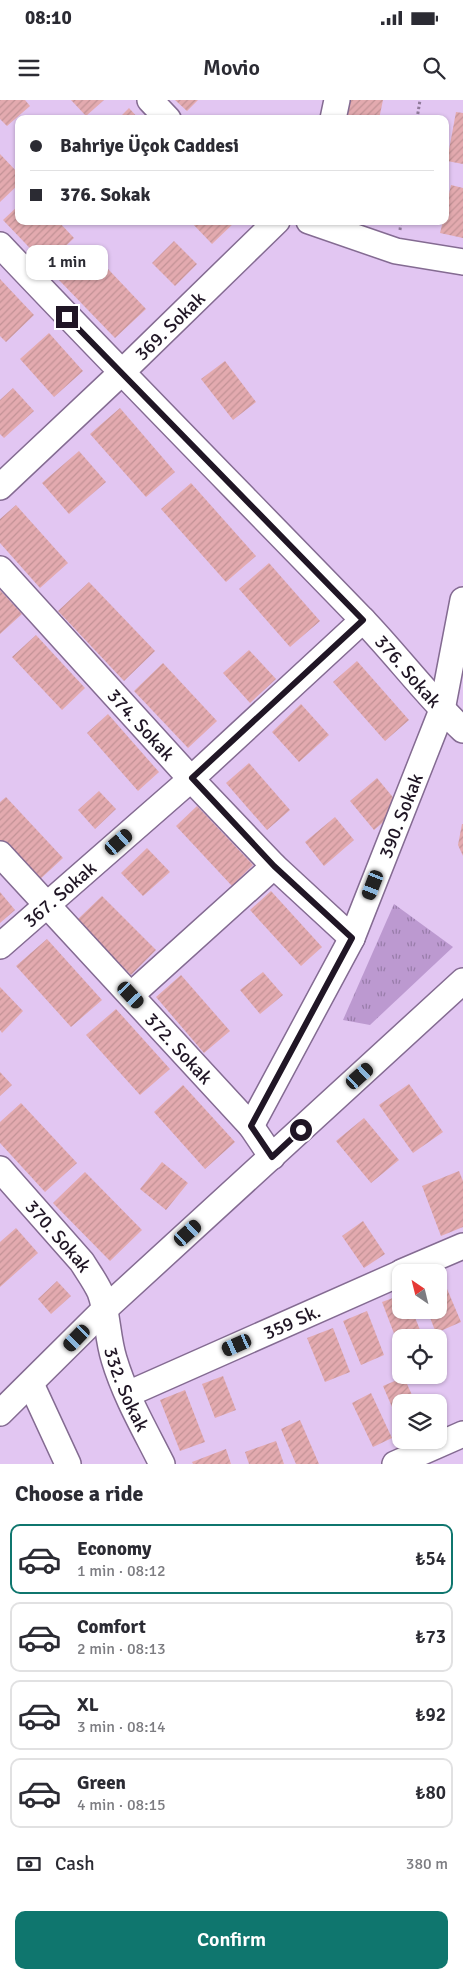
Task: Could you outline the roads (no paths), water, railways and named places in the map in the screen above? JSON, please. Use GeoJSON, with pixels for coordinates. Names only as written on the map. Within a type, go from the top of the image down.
{"type":"FeatureCollection","features":[{"type":"Feature","properties":{"kind":"street"},"geometry":{"type":"LineString","coordinates":[[150,100],[164,115]]}},
{"type":"Feature","properties":{"kind":"street"},"geometry":{"type":"LineString","coordinates":[[334,115],[337,100]]}},
{"type":"Feature","properties":{"kind":"street","name":"369. Sokak"},"geometry":{"type":"LineString","coordinates":[[0,487],[121,373],[270,225]]}},
{"type":"Feature","properties":{"kind":"street"},"geometry":{"type":"LineString","coordinates":[[321,225],[396,251],[463,262]]}},
{"type":"Feature","properties":{"kind":"street","name":"376. Sokak"},"geometry":{"type":"LineString","coordinates":[[0,246],[121,373],[363,620],[442,710],[463,730]]}},
{"type":"Feature","properties":{"kind":"street","name":"374. Sokak"},"geometry":{"type":"LineString","coordinates":[[0,569],[274,866],[352,938]]}},
{"type":"Feature","properties":{"kind":"street","name":"390. Sokak"},"geometry":{"type":"LineString","coordinates":[[251,1126],[352,938],[442,710],[463,600]]}},
{"type":"Feature","properties":{"kind":"street","name":"367. Sokak"},"geometry":{"type":"LineString","coordinates":[[0,946],[192,778],[363,620]]}},
{"type":"Feature","properties":{"kind":"street","name":"372. Sokak"},"geometry":{"type":"LineString","coordinates":[[0,854],[251,1126],[272,1157]]}},
{"type":"Feature","properties":{"kind":"street"},"geometry":{"type":"LineString","coordinates":[[131,995],[274,866]]}},
{"type":"Feature","properties":{"kind":"street"},"geometry":{"type":"LineString","coordinates":[[0,1413],[105,1309],[463,981]]}},
{"type":"Feature","properties":{"kind":"street","name":"370. Sokak"},"geometry":{"type":"LineString","coordinates":[[0,1168],[82,1262],[100,1292],[105,1309]]}},
{"type":"Feature","properties":{"kind":"street","name":"359 Sk."},"geometry":{"type":"LineString","coordinates":[[422,1264],[463,1246]]}},
{"type":"Feature","properties":{"kind":"street","name":"359 Sk."},"geometry":{"type":"LineString","coordinates":[[128,1394],[392,1277]]}},
{"type":"Feature","properties":{"kind":"street","name":"332. Sokak"},"geometry":{"type":"LineString","coordinates":[[105,1309],[110,1343],[128,1394],[162,1464]]}},
{"type":"Feature","properties":{"kind":"street"},"geometry":{"type":"LineString","coordinates":[[31,1384],[68,1464]]}},
{"type":"Feature","properties":{"kind":"street"},"geometry":{"type":"LineString","coordinates":[[396,1464],[463,1434]]}}]}
